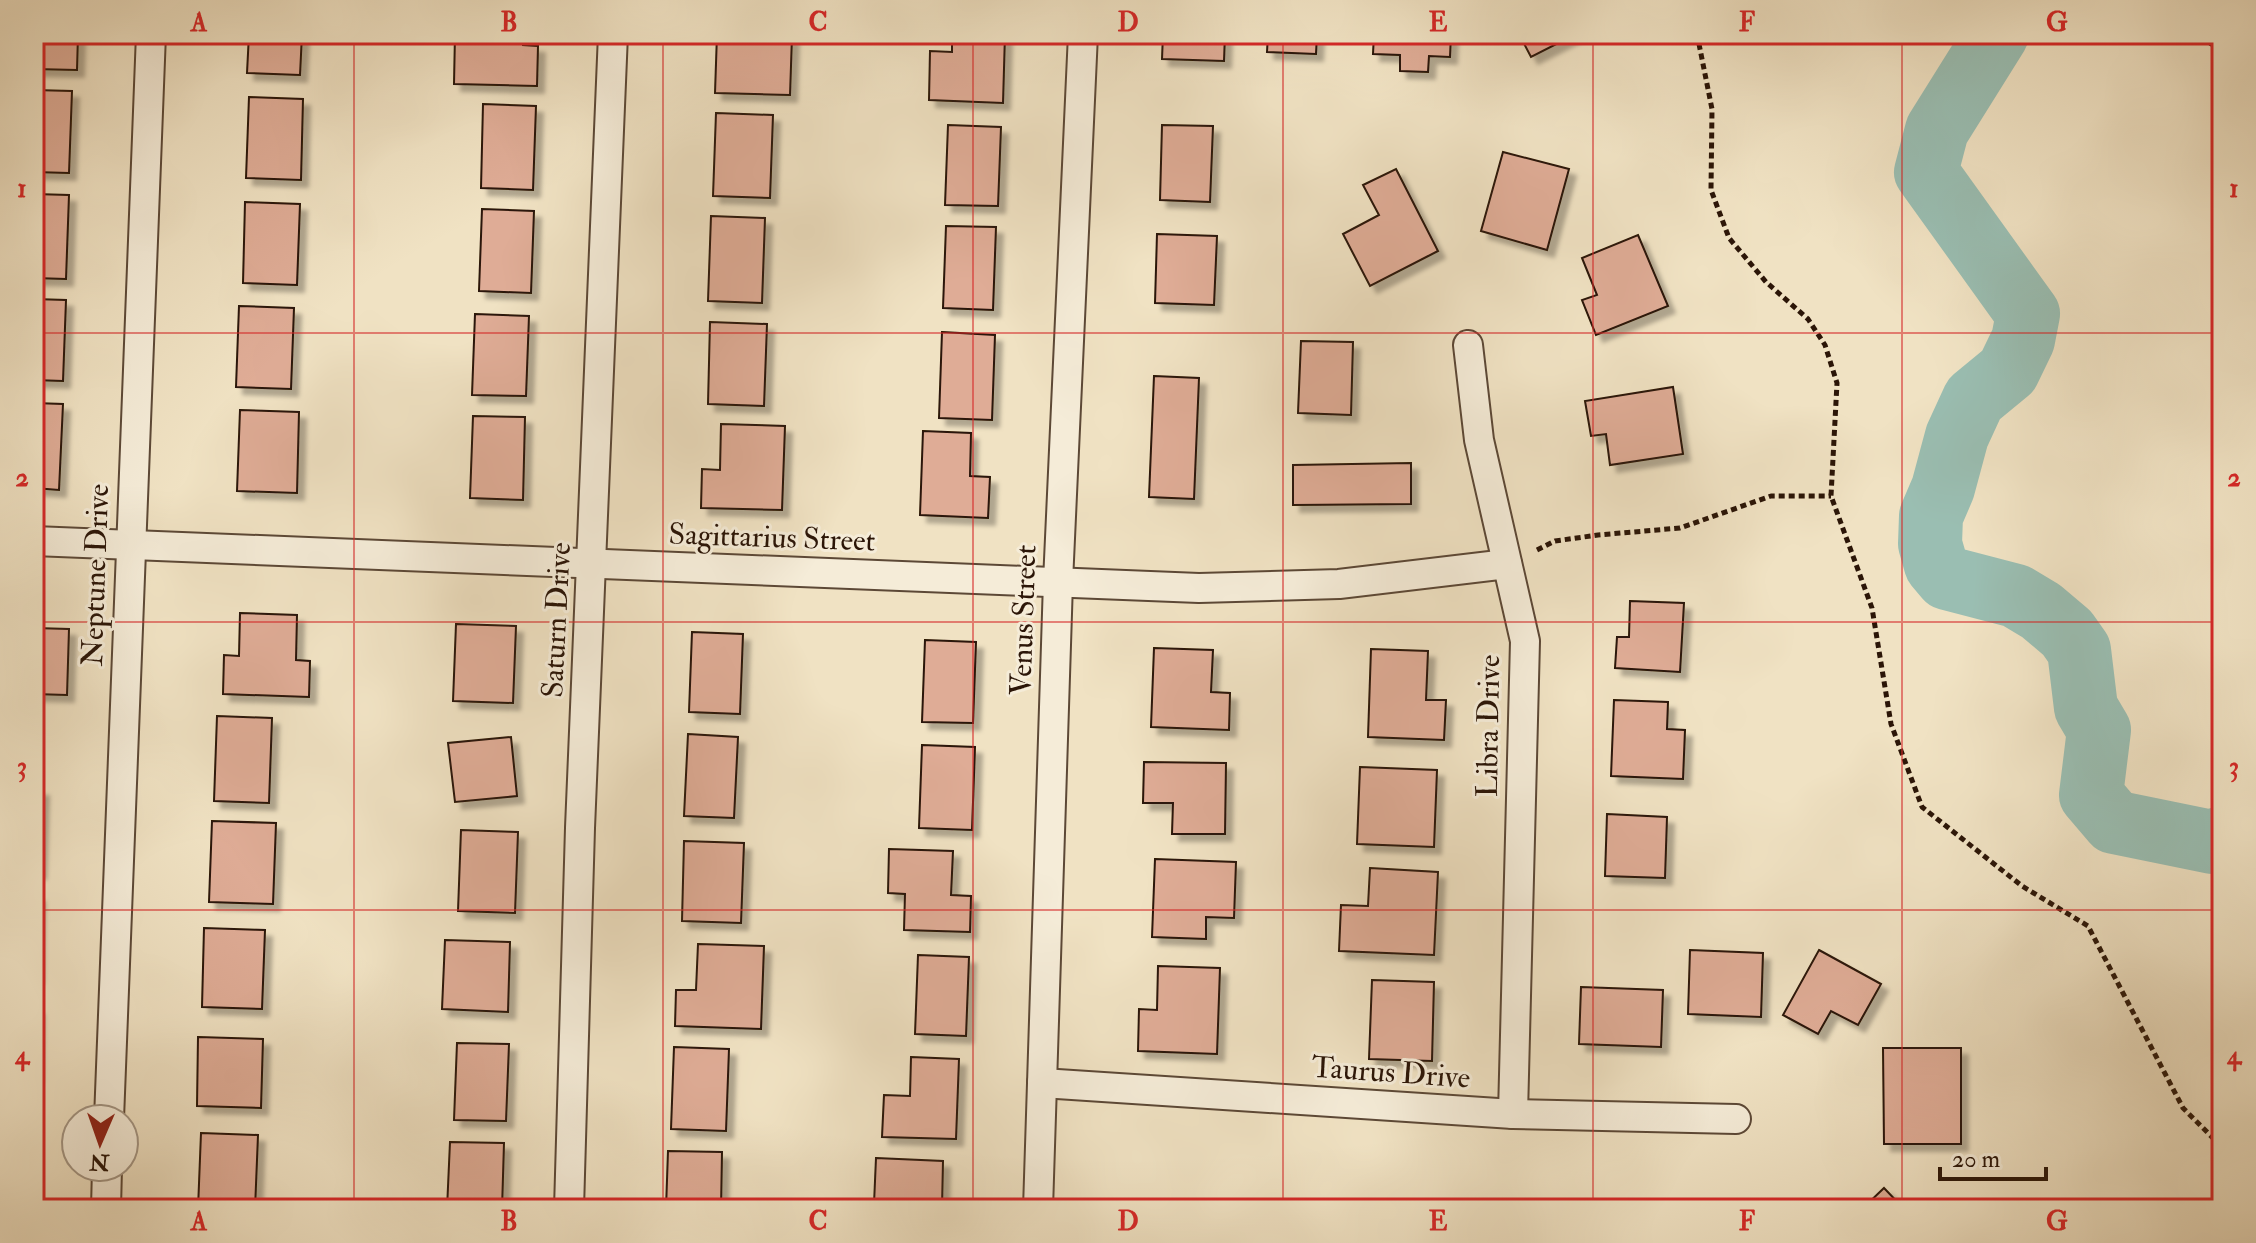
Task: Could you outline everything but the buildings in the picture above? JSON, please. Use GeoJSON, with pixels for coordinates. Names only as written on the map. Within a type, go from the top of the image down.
{"type":"FeatureCollection","features":[{"type":"Feature","properties":{"kind":"street","name":"Neptune Drive"},"geometry":{"type":"LineString","coordinates":[[110,1103],[151,34]]}},
{"type":"Feature","properties":{"kind":"street","name":"Saturn Drive"},"geometry":{"type":"LineString","coordinates":[[569,1209],[580,828],[613,34]]}},
{"type":"Feature","properties":{"kind":"street","name":"Venus Street"},"geometry":{"type":"LineString","coordinates":[[1038,1209],[1058,582],[1083,34]]}},
{"type":"Feature","properties":{"kind":"street","name":"Libra Drive"},"geometry":{"type":"LineString","coordinates":[[1468,345],[1479,440],[1525,641],[1513,1114]]}},
{"type":"Feature","properties":{"kind":"street","name":"Sagittarius Street"},"geometry":{"type":"LineString","coordinates":[[34,541],[1199,588],[1339,584],[1507,564]]}},
{"type":"Feature","properties":{"kind":"street","name":"Taurus Drive"},"geometry":{"type":"LineString","coordinates":[[1042,1083],[1513,1114],[1736,1119]]}},
{"type":"Feature","properties":{"kind":"street"},"geometry":{"type":"LineString","coordinates":[[106,1209],[107,1183]]}},
{"type":"Feature","properties":{"kind":"path"},"geometry":{"type":"LineString","coordinates":[[1697,34],[1712,109],[1711,190],[1729,238],[1766,282],[1808,319],[1825,345],[1837,383],[1831,496],[1872,608],[1891,724],[1922,807],[2022,886],[2088,926],[2183,1108],[2222,1147]]}},
{"type":"Feature","properties":{"kind":"path"},"geometry":{"type":"LineString","coordinates":[[1507,564],[1555,541],[1680,528],[1771,496],[1831,496]]}},
{"type":"Feature","properties":{"kind":"waterway"},"geometry":{"type":"LineString","coordinates":[[1997,34],[1937,130],[1926,172],[2028,314],[2023,340],[2008,371],[1974,399],[1957,436],[1943,488],[1931,516],[1930,544],[1936,565],[1947,578],[2016,596],[2041,611],[2067,633],[2079,650],[2086,708],[2099,730],[2091,795],[2114,822],[2212,842],[2222,838]]}}]}
